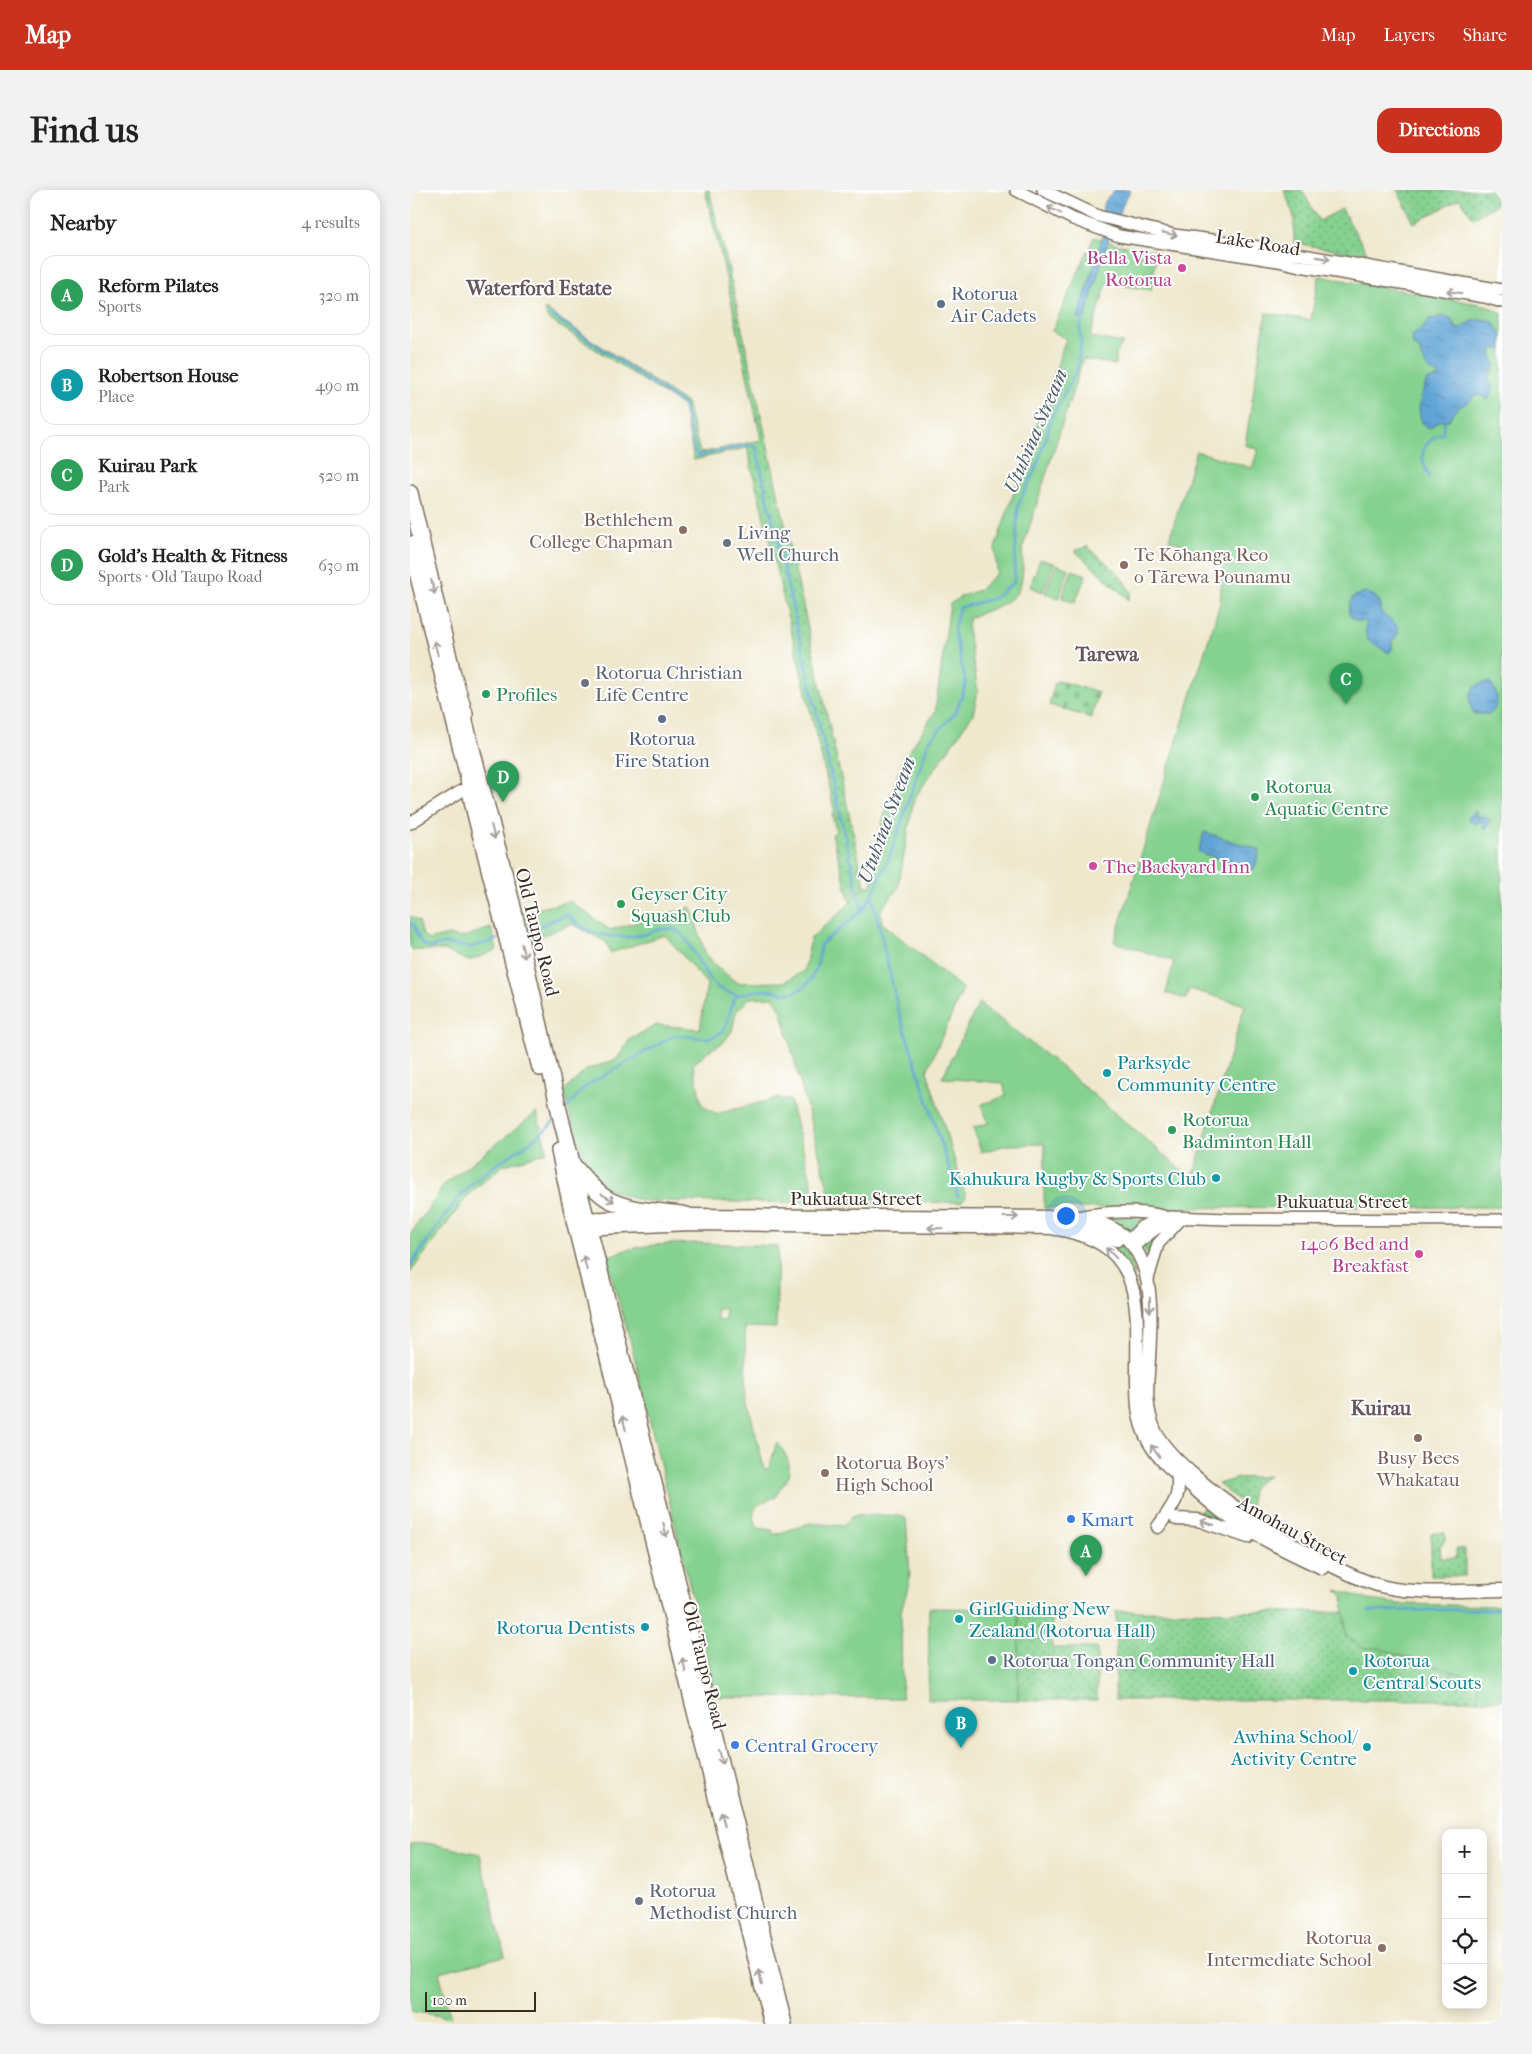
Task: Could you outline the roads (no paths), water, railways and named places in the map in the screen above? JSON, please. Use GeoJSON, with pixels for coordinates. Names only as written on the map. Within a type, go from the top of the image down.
{"type":"FeatureCollection","features":[{"type":"Feature","properties":{"kind":"highway","name":"Old Taupo Road"},"geometry":{"type":"LineString","coordinates":[[410,493],[475,786]]}},
{"type":"Feature","properties":{"kind":"highway","name":"Old Taupo Road"},"geometry":{"type":"LineString","coordinates":[[410,544],[475,786],[582,1224],[628,1380],[653,1479],[739,1862],[772,2024]]}},
{"type":"Feature","properties":{"kind":"highway","name":"Old Taupo Road"},"geometry":{"type":"LineString","coordinates":[[558,1127],[572,1164],[598,1315],[647,1516],[784,2024]]}},
{"type":"Feature","properties":{"kind":"highway"},"geometry":{"type":"LineString","coordinates":[[572,1164],[599,1193],[613,1201],[632,1207],[687,1215]]}},
{"type":"Feature","properties":{"kind":"highway","name":"Old Taupo Road"},"geometry":{"type":"LineString","coordinates":[[598,1315],[604,1317],[608,1322],[618,1360],[628,1380]]}},
{"type":"Feature","properties":{"kind":"highway"},"geometry":{"type":"LineString","coordinates":[[636,1471],[640,1470],[643,1466],[639,1444],[641,1433]]}},
{"type":"Feature","properties":{"kind":"highway"},"geometry":{"type":"LineString","coordinates":[[647,1516],[652,1508],[647,1484],[653,1479]]}},
{"type":"Feature","properties":{"kind":"main road","name":"Lake Road"},"geometry":{"type":"LineString","coordinates":[[1016,190],[1093,228],[1119,236],[1278,261],[1485,297],[1502,302]]}},
{"type":"Feature","properties":{"kind":"main road","name":"Lake Road"},"geometry":{"type":"LineString","coordinates":[[1043,190],[1098,216],[1174,235],[1235,243],[1502,290]]}},
{"type":"Feature","properties":{"kind":"main road"},"geometry":{"type":"LineString","coordinates":[[410,823],[475,786]]}},
{"type":"Feature","properties":{"kind":"main road"},"geometry":{"type":"LineString","coordinates":[[1076,1218],[1103,1213],[1151,1214],[1176,1218],[1158,1244],[1148,1279]]}},
{"type":"Feature","properties":{"kind":"main road","name":"Pukuatua Street"},"geometry":{"type":"LineString","coordinates":[[582,1224],[687,1215],[1076,1218],[1104,1223],[1131,1243],[1139,1242],[1156,1228],[1176,1218],[1502,1220]]}},
{"type":"Feature","properties":{"kind":"main road","name":"Pukuatua Street"},"geometry":{"type":"LineString","coordinates":[[582,1224],[1051,1228]]}},
{"type":"Feature","properties":{"kind":"main road"},"geometry":{"type":"LineString","coordinates":[[1051,1228],[1089,1229],[1120,1241],[1131,1243],[1137,1277],[1135,1294]]}},
{"type":"Feature","properties":{"kind":"main road","name":"Amohau Street"},"geometry":{"type":"LineString","coordinates":[[1051,1228],[1083,1235],[1105,1246],[1125,1270],[1135,1294],[1138,1412],[1144,1433],[1155,1452],[1177,1474],[1230,1518],[1270,1543],[1353,1584],[1384,1595],[1406,1598],[1502,1598]]}},
{"type":"Feature","properties":{"kind":"main road","name":"Amohau Street"},"geometry":{"type":"LineString","coordinates":[[1131,1243],[1140,1256],[1148,1279],[1150,1311],[1147,1388],[1149,1412],[1163,1444],[1199,1479],[1264,1527],[1344,1571],[1374,1584],[1411,1590],[1502,1590]]}},
{"type":"Feature","properties":{"kind":"main road"},"geometry":{"type":"LineString","coordinates":[[1158,1527],[1180,1491],[1177,1474]]}},
{"type":"Feature","properties":{"kind":"main road"},"geometry":{"type":"LineString","coordinates":[[1176,1519],[1198,1520],[1270,1543]]}},
{"type":"Feature","properties":{"kind":"water"},"geometry":{"type":"Polygon","coordinates":[[[1114,190],[1131,190],[1108,241],[1085,318],[1078,318],[1102,239],[1103,204],[1114,190]]]}},
{"type":"Feature","properties":{"kind":"water"},"geometry":{"type":"Polygon","coordinates":[[[1445,316],[1451,318],[1456,328],[1462,329],[1468,323],[1475,320],[1492,321],[1502,334],[1502,350],[1494,348],[1491,354],[1496,365],[1488,379],[1493,387],[1489,399],[1486,399],[1484,396],[1475,395],[1469,402],[1455,411],[1449,420],[1439,421],[1430,428],[1425,427],[1419,410],[1427,380],[1438,378],[1438,375],[1425,364],[1418,347],[1413,346],[1412,336],[1428,323],[1429,319],[1445,316]]]}},
{"type":"Feature","properties":{"kind":"water"},"geometry":{"type":"Polygon","coordinates":[[[1364,592],[1377,598],[1382,613],[1398,628],[1399,632],[1392,641],[1392,650],[1389,653],[1367,640],[1365,629],[1367,622],[1355,620],[1349,613],[1352,598],[1364,592]]]}},
{"type":"Feature","properties":{"kind":"water"},"geometry":{"type":"Polygon","coordinates":[[[1490,682],[1497,698],[1496,707],[1490,714],[1474,714],[1470,702],[1471,692],[1478,685],[1490,682]]]}},
{"type":"Feature","properties":{"kind":"water"},"geometry":{"type":"Polygon","coordinates":[[[1476,811],[1477,817],[1485,816],[1490,821],[1487,829],[1483,829],[1484,823],[1481,821],[1474,824],[1469,821],[1469,816],[1476,811]]]}},
{"type":"Feature","properties":{"kind":"water"},"geometry":{"type":"Polygon","coordinates":[[[1204,832],[1260,850],[1254,870],[1198,852],[1204,832]]]}},
{"type":"Feature","properties":{"kind":"waterway"},"geometry":{"type":"LineString","coordinates":[[550,314],[683,404],[695,451],[699,456],[746,445],[756,447],[862,911]]}},
{"type":"Feature","properties":{"kind":"waterway","name":"Utuhina Stream"},"geometry":{"type":"LineString","coordinates":[[564,1110],[586,1086],[673,1036],[705,1038],[718,1034],[724,1029],[728,1021],[737,995],[760,990],[784,993],[801,989],[812,978],[818,962],[820,945],[862,911],[872,895],[890,856],[929,741],[956,712],[966,684],[954,630],[959,608],[995,598],[1014,582],[1018,505],[1037,466],[1053,414],[1077,370],[1081,342],[1080,327],[1083,317]]}},
{"type":"Feature","properties":{"kind":"waterway"},"geometry":{"type":"LineString","coordinates":[[1430,477],[1423,463],[1423,451],[1430,441],[1443,432],[1444,422]]}},
{"type":"Feature","properties":{"kind":"waterway"},"geometry":{"type":"LineString","coordinates":[[872,895],[898,1009],[958,1196]]}},
{"type":"Feature","properties":{"kind":"waterway"},"geometry":{"type":"LineString","coordinates":[[530,930],[567,914],[574,921],[593,932],[614,937],[636,936],[662,929],[672,929],[684,937],[690,945],[710,980],[723,991],[737,995]]}},
{"type":"Feature","properties":{"kind":"waterway"},"geometry":{"type":"LineString","coordinates":[[410,922],[413,924],[421,943],[430,948],[447,944],[470,947],[498,939]]}},
{"type":"Feature","properties":{"kind":"waterway","name":"Utuhina Stream"},"geometry":{"type":"LineString","coordinates":[[410,1266],[443,1218],[465,1191],[486,1172],[534,1139],[555,1120]]}},
{"type":"Feature","properties":{"kind":"waterway"},"geometry":{"type":"LineString","coordinates":[[1369,1611],[1502,1609]]}},
{"type":"Feature","properties":{"kind":"place","name":"Bella Vista Rotorua"},"geometry":{"type":"Point","coordinates":[1182,268]}},
{"type":"Feature","properties":{"kind":"place","name":"Rotorua Air Cadets"},"geometry":{"type":"Point","coordinates":[941,304]}},
{"type":"Feature","properties":{"kind":"place","name":"Bethlehem College Chapman"},"geometry":{"type":"Point","coordinates":[683,530]}},
{"type":"Feature","properties":{"kind":"place","name":"Living Well Church"},"geometry":{"type":"Point","coordinates":[727,543]}},
{"type":"Feature","properties":{"kind":"place","name":"Te Kōhanga Reo o Tārewa Pounamu"},"geometry":{"type":"Point","coordinates":[1124,565]}},
{"type":"Feature","properties":{"kind":"place","name":"Rotorua Christian Life Centre"},"geometry":{"type":"Point","coordinates":[585,683]}},
{"type":"Feature","properties":{"kind":"place","name":"Profiles"},"geometry":{"type":"Point","coordinates":[486,694]}},
{"type":"Feature","properties":{"kind":"place","name":"Kuirau Park"},"geometry":{"type":"Point","coordinates":[1346,704]}},
{"type":"Feature","properties":{"kind":"place","name":"Rotorua Fire Station"},"geometry":{"type":"Point","coordinates":[662,719]}},
{"type":"Feature","properties":{"kind":"place","name":"Rotorua Aquatic Centre"},"geometry":{"type":"Point","coordinates":[1255,797]}},
{"type":"Feature","properties":{"kind":"place","name":"Gold's Health & Fitness"},"geometry":{"type":"Point","coordinates":[503,802]}},
{"type":"Feature","properties":{"kind":"place","name":"The Backyard Inn"},"geometry":{"type":"Point","coordinates":[1093,866]}},
{"type":"Feature","properties":{"kind":"place","name":"Geyser City Squash Club"},"geometry":{"type":"Point","coordinates":[621,904]}},
{"type":"Feature","properties":{"kind":"place","name":"Parksyde Community Centre"},"geometry":{"type":"Point","coordinates":[1107,1073]}},
{"type":"Feature","properties":{"kind":"place","name":"Rotorua Badminton Hall"},"geometry":{"type":"Point","coordinates":[1172,1130]}},
{"type":"Feature","properties":{"kind":"place","name":"Kahukura Rugby & Sports Club"},"geometry":{"type":"Point","coordinates":[1216,1178]}},
{"type":"Feature","properties":{"kind":"place","name":"1406 Bed and Breakfast"},"geometry":{"type":"Point","coordinates":[1419,1254]}},
{"type":"Feature","properties":{"kind":"place","name":"Busy Bees Whakatau"},"geometry":{"type":"Point","coordinates":[1418,1438]}},
{"type":"Feature","properties":{"kind":"place","name":"Rotorua Boys' High School"},"geometry":{"type":"Point","coordinates":[825,1473]}},
{"type":"Feature","properties":{"kind":"place","name":"Kmart"},"geometry":{"type":"Point","coordinates":[1071,1519]}},
{"type":"Feature","properties":{"kind":"place","name":"Reform Pilates"},"geometry":{"type":"Point","coordinates":[1086,1576]}},
{"type":"Feature","properties":{"kind":"place","name":"GirlGuiding New Zealand (Rotorua Hall)"},"geometry":{"type":"Point","coordinates":[959,1619]}},
{"type":"Feature","properties":{"kind":"place","name":"Rotorua Dentists"},"geometry":{"type":"Point","coordinates":[645,1627]}},
{"type":"Feature","properties":{"kind":"place","name":"Rotorua Tongan Community Hall"},"geometry":{"type":"Point","coordinates":[992,1660]}},
{"type":"Feature","properties":{"kind":"place","name":"Rotorua Central Scouts"},"geometry":{"type":"Point","coordinates":[1353,1671]}},
{"type":"Feature","properties":{"kind":"place","name":"Central Grocery"},"geometry":{"type":"Point","coordinates":[735,1745]}},
{"type":"Feature","properties":{"kind":"place","name":"Awhina School/ Activity Centre"},"geometry":{"type":"Point","coordinates":[1367,1747]}},
{"type":"Feature","properties":{"kind":"place","name":"Robertson House"},"geometry":{"type":"Point","coordinates":[961,1748]}},
{"type":"Feature","properties":{"kind":"place","name":"Rotorua Methodist Church"},"geometry":{"type":"Point","coordinates":[639,1901]}},
{"type":"Feature","properties":{"kind":"place","name":"Rotorua Intermediate School"},"geometry":{"type":"Point","coordinates":[1382,1948]}},
{"type":"Feature","properties":{"kind":"district","name":"Waterford Estate"},"geometry":{"type":"Point","coordinates":[539,288]}},
{"type":"Feature","properties":{"kind":"district","name":"Tarewa"},"geometry":{"type":"Point","coordinates":[1107,654]}},
{"type":"Feature","properties":{"kind":"district","name":"Kuirau"},"geometry":{"type":"Point","coordinates":[1381,1408]}}]}
